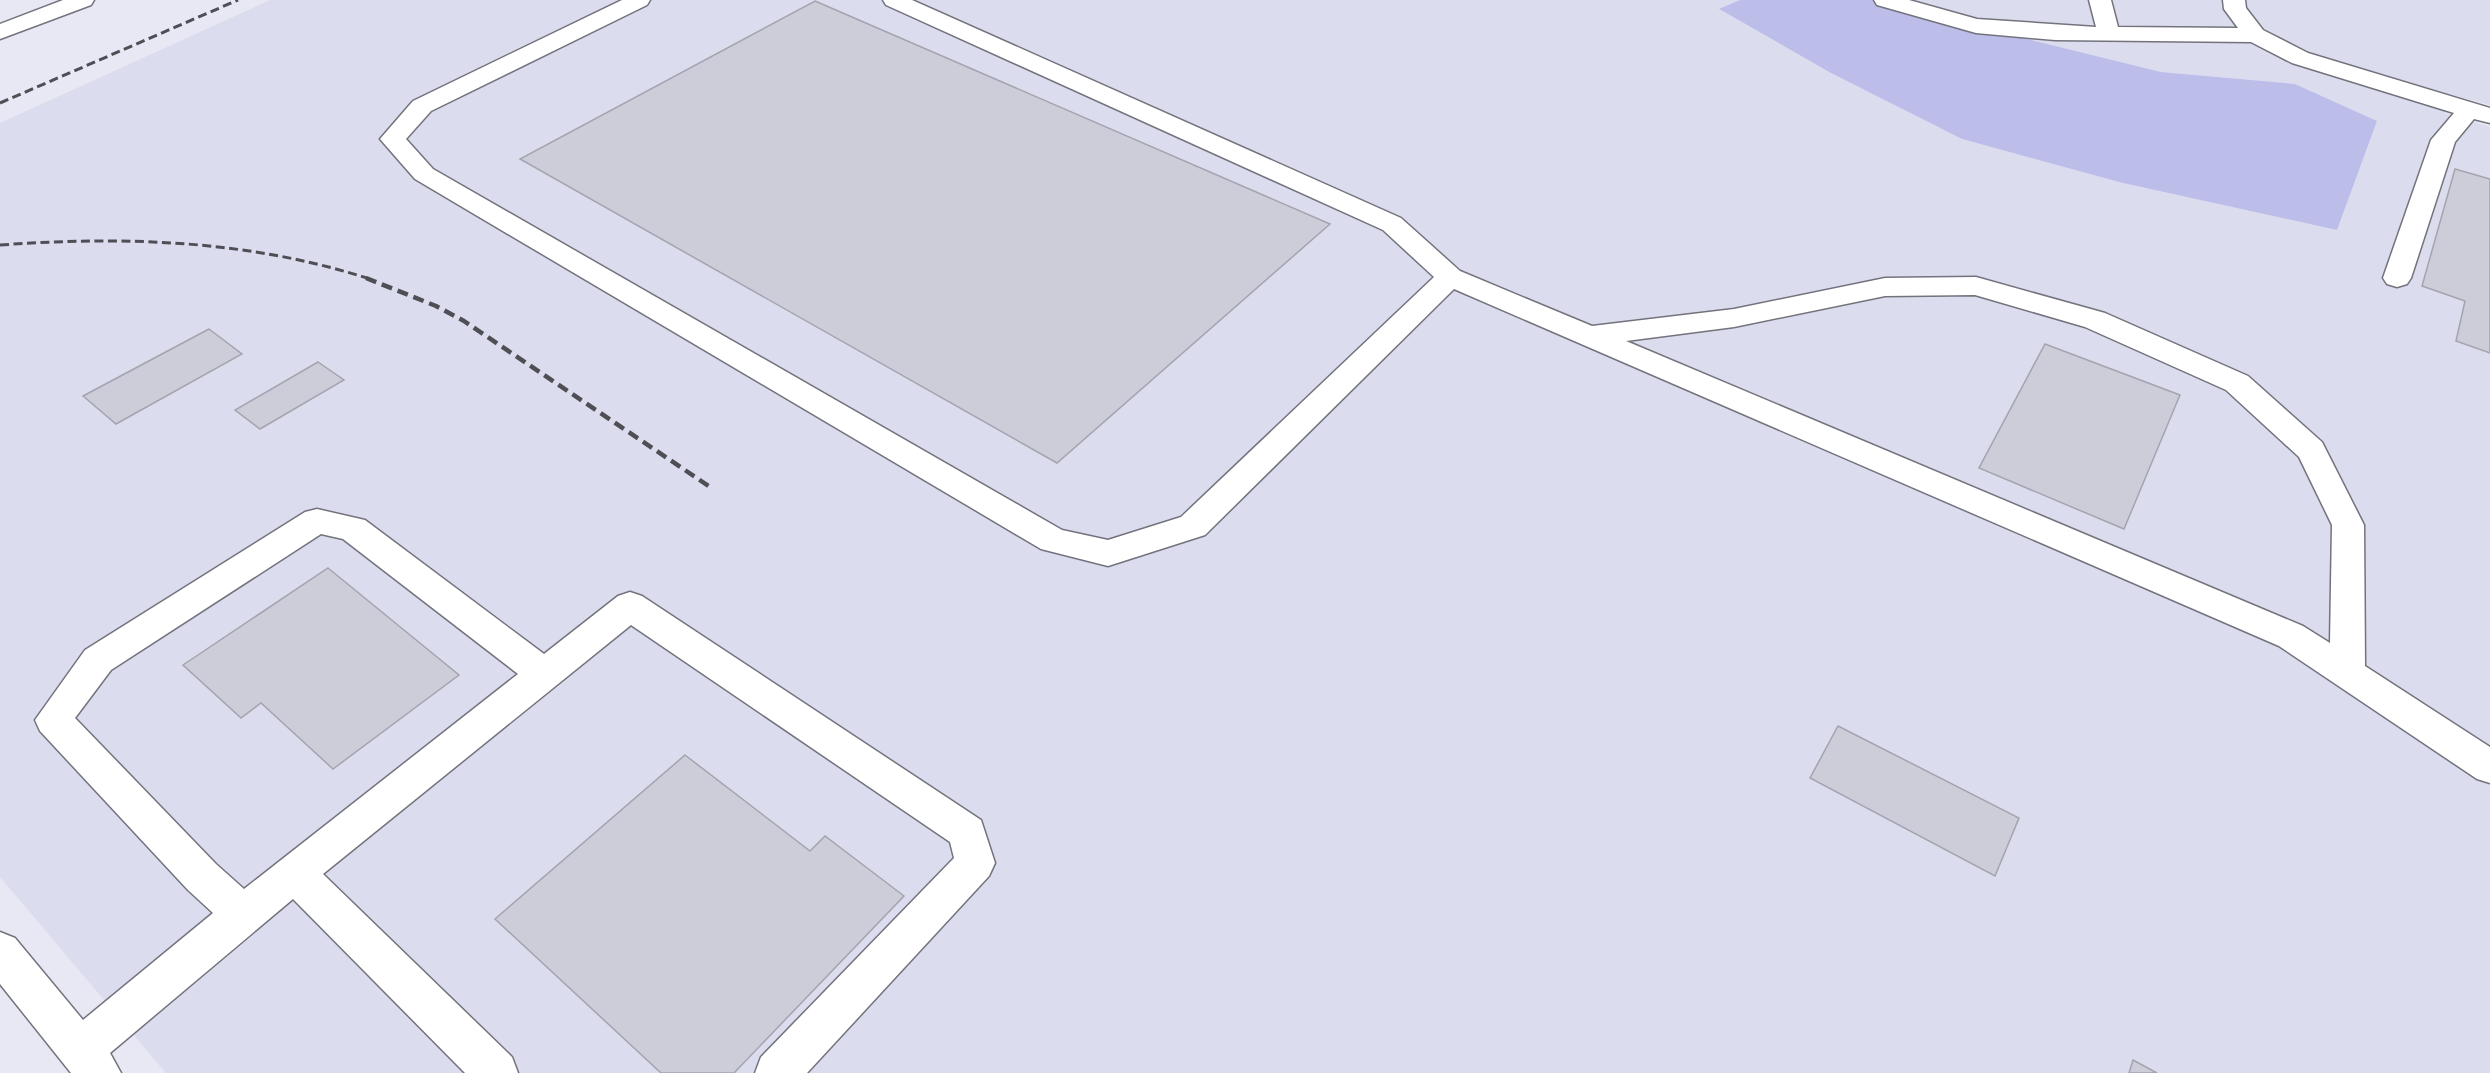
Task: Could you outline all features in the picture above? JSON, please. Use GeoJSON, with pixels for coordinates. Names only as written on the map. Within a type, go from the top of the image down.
{"type":"FeatureCollection","features":[{"type":"Feature","properties":{"kind":"street"},"geometry":{"type":"LineString","coordinates":[[0,32],[83,0]]}},
{"type":"Feature","properties":{"kind":"street"},"geometry":{"type":"LineString","coordinates":[[639,0],[422,106],[392,139],[424,174],[1053,540],[1108,553],[1193,525],[1450,277]]}},
{"type":"Feature","properties":{"kind":"street"},"geometry":{"type":"LineString","coordinates":[[894,0],[1392,224],[1450,277],[2291,636],[2347,670],[2490,767]]}},
{"type":"Feature","properties":{"kind":"street"},"geometry":{"type":"LineString","coordinates":[[1886,0],[1976,26],[2055,33],[2255,35]]}},
{"type":"Feature","properties":{"kind":"street"},"geometry":{"type":"LineString","coordinates":[[2100,0],[2109,33]]}},
{"type":"Feature","properties":{"kind":"street"},"geometry":{"type":"LineString","coordinates":[[2234,0],[2235,9],[2255,35],[2300,58],[2480,113]]}},
{"type":"Feature","properties":{"kind":"street"},"geometry":{"type":"LineString","coordinates":[[2397,278],[2443,140],[2480,113]]}},
{"type":"Feature","properties":{"kind":"street"},"geometry":{"type":"LineString","coordinates":[[1589,336],[1734,318],[1885,287],[1976,286],[2095,320],[2236,383],[2311,450],[2348,525],[2347,670]]}},
{"type":"Feature","properties":{"kind":"street"},"geometry":{"type":"LineString","coordinates":[[243,914],[202,877],[53,720],[98,660],[317,521],[353,529],[544,674]]}},
{"type":"Feature","properties":{"kind":"street"},"geometry":{"type":"LineString","coordinates":[[0,952],[89,1061],[243,914],[630,606],[967,832],[975,863],[777,1073]]}},
{"type":"Feature","properties":{"kind":"street"},"geometry":{"type":"LineString","coordinates":[[294,873],[496,1073]]}},
{"type":"Feature","properties":{"kind":"shaded area"},"geometry":{"type":"Polygon","coordinates":[[[270,0],[1740,0],[1720,10],[1831,73],[1962,139],[2123,183],[2337,230],[2377,121],[2295,84],[2161,72],[1998,32],[1889,0],[2490,0],[2490,105],[2450,94],[2444,113],[2490,127],[2490,1073],[166,1073],[0,877],[0,123],[270,0]]]}},
{"type":"Feature","properties":{"kind":"shaded area"},"geometry":{"type":"Polygon","coordinates":[[[1740,0],[1889,0],[1998,32],[2161,72],[2295,84],[2377,121],[2337,230],[2123,183],[1962,139],[1831,73],[1719,9],[1740,0]]]}},
{"type":"Feature","properties":{"kind":"building"},"geometry":{"type":"Polygon","coordinates":[[[815,1],[1330,224],[1057,463],[520,159],[815,1]]]}},
{"type":"Feature","properties":{"kind":"building"},"geometry":{"type":"Polygon","coordinates":[[[2455,169],[2490,179],[2490,353],[2456,341],[2465,301],[2422,286],[2455,169]]]}},
{"type":"Feature","properties":{"kind":"building"},"geometry":{"type":"Polygon","coordinates":[[[209,329],[242,354],[116,424],[83,396],[209,329]]]}},
{"type":"Feature","properties":{"kind":"building"},"geometry":{"type":"Polygon","coordinates":[[[2045,344],[2180,395],[2124,529],[1979,468],[2045,344]]]}},
{"type":"Feature","properties":{"kind":"building"},"geometry":{"type":"Polygon","coordinates":[[[318,362],[344,380],[260,429],[235,410],[318,362]]]}},
{"type":"Feature","properties":{"kind":"building"},"geometry":{"type":"Polygon","coordinates":[[[328,568],[459,675],[333,769],[261,703],[241,718],[183,665],[328,568]]]}},
{"type":"Feature","properties":{"kind":"building"},"geometry":{"type":"Polygon","coordinates":[[[1838,726],[2019,818],[1995,876],[1810,778],[1838,726]]]}},
{"type":"Feature","properties":{"kind":"building"},"geometry":{"type":"Polygon","coordinates":[[[685,755],[810,851],[825,836],[904,896],[734,1073],[661,1073],[495,919],[685,755]]]}},
{"type":"Feature","properties":{"kind":"building"},"geometry":{"type":"Polygon","coordinates":[[[2133,1060],[2157,1073],[2129,1073],[2133,1060]]]}},
{"type":"Feature","properties":{"kind":"railway"},"geometry":{"type":"LineString","coordinates":[[0,103],[238,0]]}},
{"type":"Feature","properties":{"kind":"railway"},"geometry":{"type":"LineString","coordinates":[[0,245],[94,241],[187,244],[279,256],[370,279]]}},
{"type":"Feature","properties":{"kind":"railway"},"geometry":{"type":"LineString","coordinates":[[366,278],[436,306],[464,321],[713,489]]}}]}
